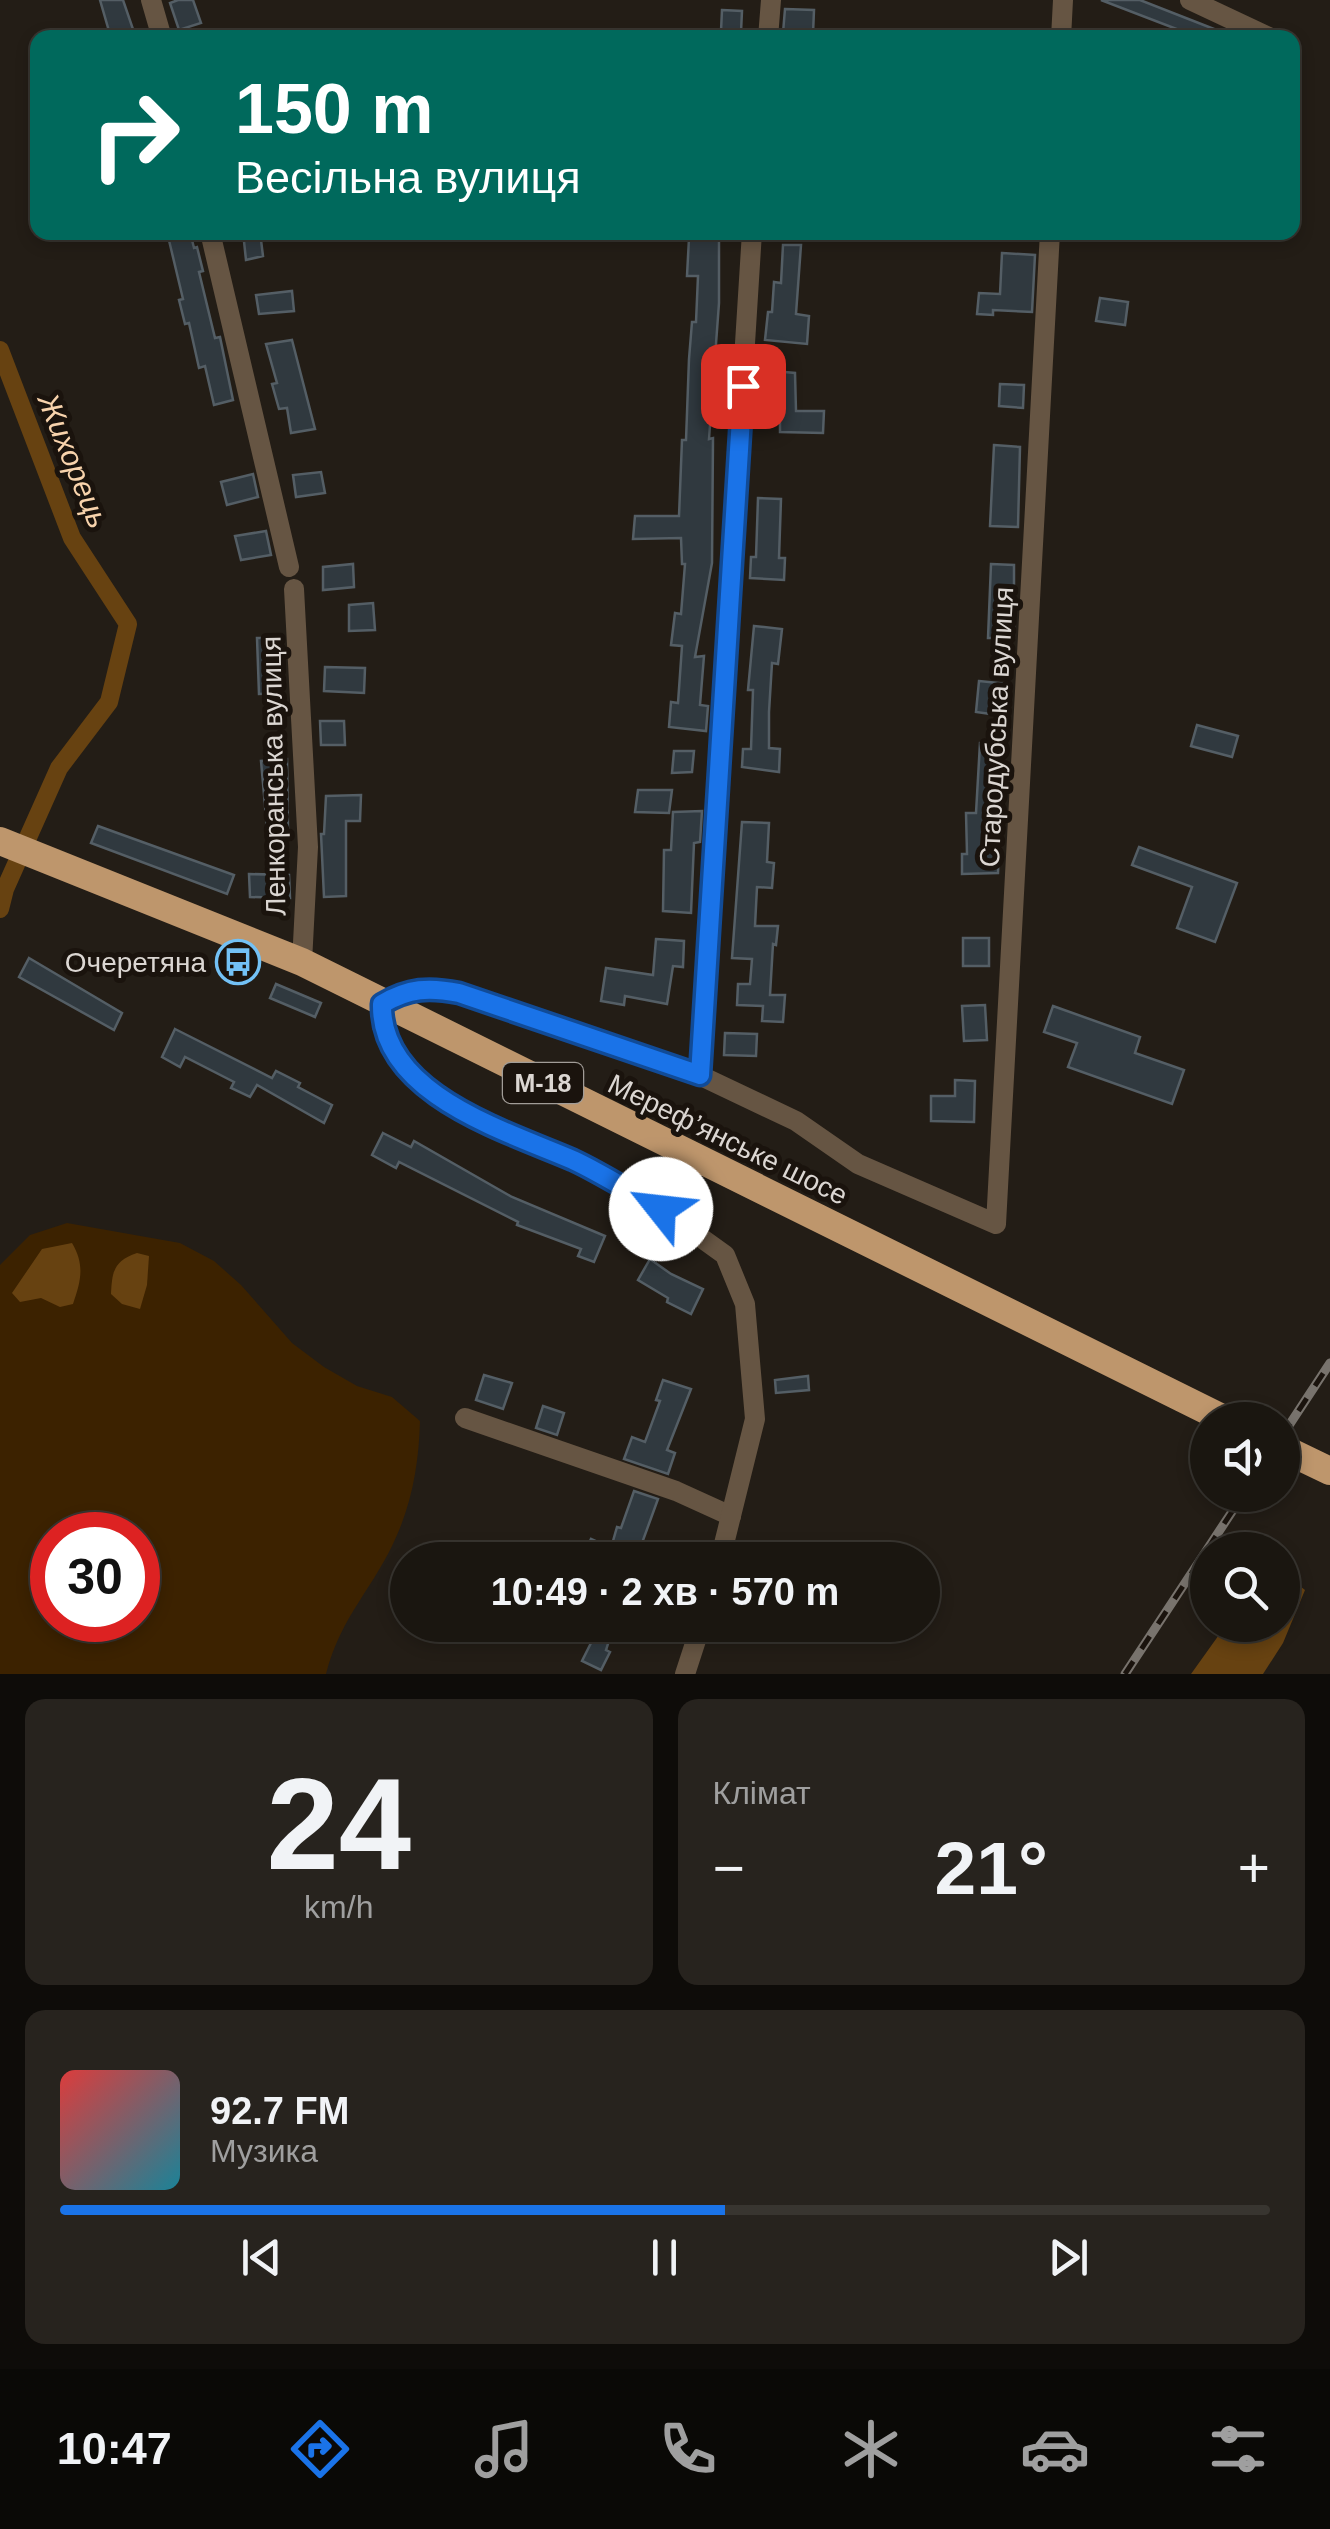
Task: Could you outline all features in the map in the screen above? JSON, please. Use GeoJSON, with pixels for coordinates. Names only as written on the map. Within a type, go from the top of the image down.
{"type":"FeatureCollection","features":[{"type":"Feature","properties":{"kind":"highway","name":"Мереф’янське шосе"},"geometry":{"type":"LineString","coordinates":[[14,847],[302,962],[1190,1403]]}},
{"type":"Feature","properties":{"kind":"highway"},"geometry":{"type":"LineString","coordinates":[[1300,1456],[1330,1470]]}},
{"type":"Feature","properties":{"kind":"street"},"geometry":{"type":"LineString","coordinates":[[151,0],[160,30]]}},
{"type":"Feature","properties":{"kind":"street"},"geometry":{"type":"LineString","coordinates":[[769,30],[771,0]]}},
{"type":"Feature","properties":{"kind":"street"},"geometry":{"type":"LineString","coordinates":[[1061,30],[1063,0]]}},
{"type":"Feature","properties":{"kind":"street"},"geometry":{"type":"LineString","coordinates":[[1190,0],[1254,30]]}},
{"type":"Feature","properties":{"kind":"street"},"geometry":{"type":"LineString","coordinates":[[212,240],[289,567]]}},
{"type":"Feature","properties":{"kind":"street"},"geometry":{"type":"LineString","coordinates":[[724,1542],[755,1419],[746,1304],[724,1255],[644,1199],[576,1162],[484,1124],[428,1089],[400,1058],[382,1026],[382,1004],[403,992],[432,988],[459,993],[700,1075],[752,240]]}},
{"type":"Feature","properties":{"kind":"street","name":"Стародубська вулиця"},"geometry":{"type":"LineString","coordinates":[[700,1075],[796,1121],[858,1164],[996,1224],[1050,240]]}},
{"type":"Feature","properties":{"kind":"street","name":"Ленкоранська вулиця"},"geometry":{"type":"LineString","coordinates":[[294,589],[308,847],[302,962]]}},
{"type":"Feature","properties":{"kind":"street"},"geometry":{"type":"LineString","coordinates":[[465,1418],[676,1491],[731,1516]]}},
{"type":"Feature","properties":{"kind":"street"},"geometry":{"type":"LineString","coordinates":[[684,1674],[696,1642]]}},
{"type":"Feature","properties":{"kind":"shaded area"},"geometry":{"type":"Polygon","coordinates":[[[67,1223],[180,1243],[214,1261],[241,1285],[292,1343],[324,1367],[357,1386],[392,1397],[420,1421],[414,1479],[403,1521],[340,1635],[326,1674],[0,1674],[0,1265],[30,1235],[67,1223]]]}},
{"type":"Feature","properties":{"kind":"shaded area"},"geometry":{"type":"Polygon","coordinates":[[[72,1243],[80,1273],[73,1304],[60,1307],[41,1298],[20,1302],[12,1293],[42,1249],[72,1243]]]}},
{"type":"Feature","properties":{"kind":"shaded area"},"geometry":{"type":"Polygon","coordinates":[[[137,1253],[149,1256],[140,1309],[122,1304],[111,1294],[116,1268],[137,1253]]]}},
{"type":"Feature","properties":{"kind":"shaded area"},"geometry":{"type":"Polygon","coordinates":[[[1214,1642],[1283,1642],[1263,1674],[1191,1674],[1214,1642]]]}},
{"type":"Feature","properties":{"kind":"building"},"geometry":{"type":"Polygon","coordinates":[[[100,0],[123,0],[133,30],[109,30],[100,0]]]}},
{"type":"Feature","properties":{"kind":"building"},"geometry":{"type":"Polygon","coordinates":[[[193,0],[201,23],[179,30],[170,3],[193,0]]]}},
{"type":"Feature","properties":{"kind":"building"},"geometry":{"type":"Polygon","coordinates":[[[1101,0],[1140,0],[1217,30],[1179,30],[1101,0]]]}},
{"type":"Feature","properties":{"kind":"building"},"geometry":{"type":"Polygon","coordinates":[[[785,9],[814,10],[813,30],[783,30],[785,9]]]}},
{"type":"Feature","properties":{"kind":"building"},"geometry":{"type":"Polygon","coordinates":[[[722,10],[742,11],[741,30],[721,30],[722,10]]]}},
{"type":"Feature","properties":{"kind":"building"},"geometry":{"type":"Polygon","coordinates":[[[169,240],[192,240],[194,248],[197,247],[203,271],[199,272],[215,338],[220,337],[233,400],[214,405],[205,366],[199,368],[189,323],[185,324],[179,300],[183,299],[169,240]]]}},
{"type":"Feature","properties":{"kind":"building"},"geometry":{"type":"Polygon","coordinates":[[[244,240],[261,240],[263,256],[246,260],[244,240]]]}},
{"type":"Feature","properties":{"kind":"building"},"geometry":{"type":"Polygon","coordinates":[[[689,240],[719,240],[719,303],[709,439],[713,438],[712,563],[695,657],[704,656],[700,705],[708,706],[706,731],[669,727],[671,702],[678,703],[682,646],[671,645],[675,613],[681,614],[685,564],[681,538],[633,539],[635,516],[679,516],[682,440],[686,440],[698,276],[687,276],[689,240]]]}},
{"type":"Feature","properties":{"kind":"building"},"geometry":{"type":"Polygon","coordinates":[[[783,245],[801,245],[796,314],[809,316],[807,344],[765,340],[774,282],[781,283],[783,245]]]}},
{"type":"Feature","properties":{"kind":"building"},"geometry":{"type":"Polygon","coordinates":[[[1002,253],[1035,255],[1032,312],[993,310],[993,315],[977,314],[979,293],[1000,294],[1002,253]]]}},
{"type":"Feature","properties":{"kind":"building"},"geometry":{"type":"Polygon","coordinates":[[[292,291],[294,311],[259,314],[256,295],[292,291]]]}},
{"type":"Feature","properties":{"kind":"building"},"geometry":{"type":"Polygon","coordinates":[[[1100,298],[1128,302],[1125,325],[1096,321],[1100,298]]]}},
{"type":"Feature","properties":{"kind":"building"},"geometry":{"type":"Polygon","coordinates":[[[292,340],[315,429],[291,433],[287,408],[279,409],[272,384],[277,383],[266,344],[292,340]]]}},
{"type":"Feature","properties":{"kind":"building"},"geometry":{"type":"Polygon","coordinates":[[[762,370],[795,373],[796,411],[824,411],[823,433],[780,432],[780,399],[762,397],[762,370]]]}},
{"type":"Feature","properties":{"kind":"building"},"geometry":{"type":"Polygon","coordinates":[[[1000,384],[1024,385],[1023,408],[999,406],[1000,384]]]}},
{"type":"Feature","properties":{"kind":"building"},"geometry":{"type":"Polygon","coordinates":[[[994,445],[1020,447],[1018,527],[990,526],[994,445]]]}},
{"type":"Feature","properties":{"kind":"building"},"geometry":{"type":"Polygon","coordinates":[[[321,472],[325,493],[296,497],[293,475],[321,472]]]}},
{"type":"Feature","properties":{"kind":"building"},"geometry":{"type":"Polygon","coordinates":[[[253,474],[258,497],[227,505],[221,482],[253,474]]]}},
{"type":"Feature","properties":{"kind":"building"},"geometry":{"type":"Polygon","coordinates":[[[758,498],[781,499],[779,558],[785,558],[784,580],[750,578],[751,557],[756,557],[758,498]]]}},
{"type":"Feature","properties":{"kind":"building"},"geometry":{"type":"Polygon","coordinates":[[[266,531],[271,555],[241,560],[235,536],[266,531]]]}},
{"type":"Feature","properties":{"kind":"building"},"geometry":{"type":"Polygon","coordinates":[[[353,564],[354,587],[323,590],[323,567],[353,564]]]}},
{"type":"Feature","properties":{"kind":"building"},"geometry":{"type":"Polygon","coordinates":[[[991,564],[1014,565],[1014,638],[988,638],[991,564]]]}},
{"type":"Feature","properties":{"kind":"building"},"geometry":{"type":"Polygon","coordinates":[[[373,603],[375,630],[349,631],[349,605],[373,603]]]}},
{"type":"Feature","properties":{"kind":"building"},"geometry":{"type":"Polygon","coordinates":[[[754,626],[782,629],[778,664],[772,663],[769,712],[769,748],[780,749],[779,772],[742,767],[743,749],[751,749],[753,690],[748,690],[754,626]]]}},
{"type":"Feature","properties":{"kind":"building"},"geometry":{"type":"Polygon","coordinates":[[[257,638],[279,638],[281,693],[259,694],[257,638]]]}},
{"type":"Feature","properties":{"kind":"building"},"geometry":{"type":"Polygon","coordinates":[[[325,667],[365,668],[364,693],[324,691],[325,667]]]}},
{"type":"Feature","properties":{"kind":"building"},"geometry":{"type":"Polygon","coordinates":[[[979,681],[1009,684],[1005,716],[976,712],[979,681]]]}},
{"type":"Feature","properties":{"kind":"building"},"geometry":{"type":"Polygon","coordinates":[[[320,721],[344,721],[345,745],[321,745],[320,721]]]}},
{"type":"Feature","properties":{"kind":"building"},"geometry":{"type":"Polygon","coordinates":[[[1197,725],[1238,736],[1232,757],[1191,746],[1197,725]]]}},
{"type":"Feature","properties":{"kind":"building"},"geometry":{"type":"Polygon","coordinates":[[[980,743],[1003,745],[998,873],[962,874],[962,854],[967,854],[966,813],[976,813],[980,743]]]}},
{"type":"Feature","properties":{"kind":"building"},"geometry":{"type":"Polygon","coordinates":[[[674,751],[694,751],[692,772],[672,773],[674,751]]]}},
{"type":"Feature","properties":{"kind":"building"},"geometry":{"type":"Polygon","coordinates":[[[287,759],[288,828],[267,828],[261,761],[287,759]]]}},
{"type":"Feature","properties":{"kind":"building"},"geometry":{"type":"Polygon","coordinates":[[[638,790],[672,790],[669,813],[635,812],[638,790]]]}},
{"type":"Feature","properties":{"kind":"building"},"geometry":{"type":"Polygon","coordinates":[[[361,795],[360,821],[346,821],[346,896],[324,897],[321,834],[326,796],[361,795]]]}},
{"type":"Feature","properties":{"kind":"building"},"geometry":{"type":"Polygon","coordinates":[[[702,811],[700,842],[694,843],[691,913],[663,911],[664,850],[671,850],[673,812],[702,811]]]}},
{"type":"Feature","properties":{"kind":"building"},"geometry":{"type":"Polygon","coordinates":[[[742,822],[769,823],[767,862],[774,863],[772,888],[757,887],[755,926],[778,926],[770,995],[785,995],[783,1022],[762,1021],[763,1006],[737,1005],[738,984],[750,984],[752,959],[732,958],[742,822]]]}},
{"type":"Feature","properties":{"kind":"building"},"geometry":{"type":"Polygon","coordinates":[[[98,826],[234,875],[227,894],[91,843],[98,826]]]}},
{"type":"Feature","properties":{"kind":"building"},"geometry":{"type":"Polygon","coordinates":[[[1139,847],[1237,883],[1215,942],[1177,928],[1192,887],[1132,865],[1139,847]]]}},
{"type":"Feature","properties":{"kind":"building"},"geometry":{"type":"Polygon","coordinates":[[[249,874],[289,875],[290,898],[250,897],[249,874]]]}},
{"type":"Feature","properties":{"kind":"building"},"geometry":{"type":"Polygon","coordinates":[[[963,938],[989,938],[989,966],[963,966],[963,938]]]}},
{"type":"Feature","properties":{"kind":"building"},"geometry":{"type":"Polygon","coordinates":[[[656,939],[684,941],[683,967],[673,966],[667,1004],[625,996],[624,1005],[601,1001],[606,968],[653,975],[656,939]]]}},
{"type":"Feature","properties":{"kind":"building"},"geometry":{"type":"Polygon","coordinates":[[[29,958],[122,1013],[114,1030],[19,977],[29,958]]]}},
{"type":"Feature","properties":{"kind":"building"},"geometry":{"type":"Polygon","coordinates":[[[276,984],[321,1003],[315,1017],[270,998],[276,984]]]}},
{"type":"Feature","properties":{"kind":"building"},"geometry":{"type":"Polygon","coordinates":[[[985,1005],[987,1040],[964,1041],[962,1006],[985,1005]]]}},
{"type":"Feature","properties":{"kind":"building"},"geometry":{"type":"Polygon","coordinates":[[[1053,1006],[1140,1037],[1135,1053],[1184,1070],[1172,1104],[1068,1067],[1077,1043],[1044,1032],[1053,1006]]]}},
{"type":"Feature","properties":{"kind":"building"},"geometry":{"type":"Polygon","coordinates":[[[175,1029],[272,1078],[276,1071],[300,1083],[298,1087],[332,1105],[324,1123],[257,1085],[250,1097],[231,1088],[234,1082],[185,1057],[180,1067],[162,1057],[175,1029]]]}},
{"type":"Feature","properties":{"kind":"building"},"geometry":{"type":"Polygon","coordinates":[[[725,1033],[757,1034],[756,1056],[724,1055],[725,1033]]]}},
{"type":"Feature","properties":{"kind":"building"},"geometry":{"type":"Polygon","coordinates":[[[955,1080],[975,1081],[974,1122],[931,1121],[931,1096],[955,1096],[955,1080]]]}},
{"type":"Feature","properties":{"kind":"building"},"geometry":{"type":"Polygon","coordinates":[[[383,1133],[411,1147],[414,1141],[512,1197],[605,1236],[594,1262],[578,1256],[581,1249],[517,1225],[518,1222],[399,1162],[396,1168],[372,1155],[383,1133]]]}},
{"type":"Feature","properties":{"kind":"building"},"geometry":{"type":"Polygon","coordinates":[[[650,1259],[703,1289],[691,1314],[638,1280],[650,1259]]]}},
{"type":"Feature","properties":{"kind":"building"},"geometry":{"type":"Polygon","coordinates":[[[484,1375],[512,1383],[503,1409],[476,1400],[484,1375]]]}},
{"type":"Feature","properties":{"kind":"building"},"geometry":{"type":"Polygon","coordinates":[[[808,1376],[809,1390],[776,1393],[775,1380],[808,1376]]]}},
{"type":"Feature","properties":{"kind":"building"},"geometry":{"type":"Polygon","coordinates":[[[663,1380],[691,1389],[667,1450],[675,1453],[668,1474],[624,1459],[632,1437],[645,1442],[663,1380]]]}},
{"type":"Feature","properties":{"kind":"building"},"geometry":{"type":"Polygon","coordinates":[[[543,1406],[564,1413],[557,1435],[536,1428],[543,1406]]]}},
{"type":"Feature","properties":{"kind":"building"},"geometry":{"type":"Polygon","coordinates":[[[634,1491],[658,1499],[642,1542],[613,1542],[617,1527],[621,1528],[634,1491]]]}},
{"type":"Feature","properties":{"kind":"building"},"geometry":{"type":"Polygon","coordinates":[[[592,1642],[609,1642],[606,1650],[610,1652],[601,1670],[582,1661],[592,1642]]]}},
{"type":"Feature","properties":{"kind":"waterway","name":"Жихорець"},"geometry":{"type":"LineString","coordinates":[[0,350],[72,538],[128,624],[109,702],[59,768],[5,889],[0,909]]}},
{"type":"Feature","properties":{"kind":"railway"},"geometry":{"type":"LineString","coordinates":[[1300,1409],[1330,1363]]}},
{"type":"Feature","properties":{"kind":"railway"},"geometry":{"type":"LineString","coordinates":[[1125,1674],[1232,1512]]}},
{"type":"Feature","properties":{"kind":"place","name":"Очеретяна"},"geometry":{"type":"Point","coordinates":[238,962]}},
{"type":"Feature","properties":{"kind":"route"},"geometry":{"type":"LineString","coordinates":[[661,1209],[576,1162],[484,1124],[428,1089],[400,1058],[382,1026],[382,1004],[403,992],[432,988],[459,993],[700,1075],[743,386]]}}]}
